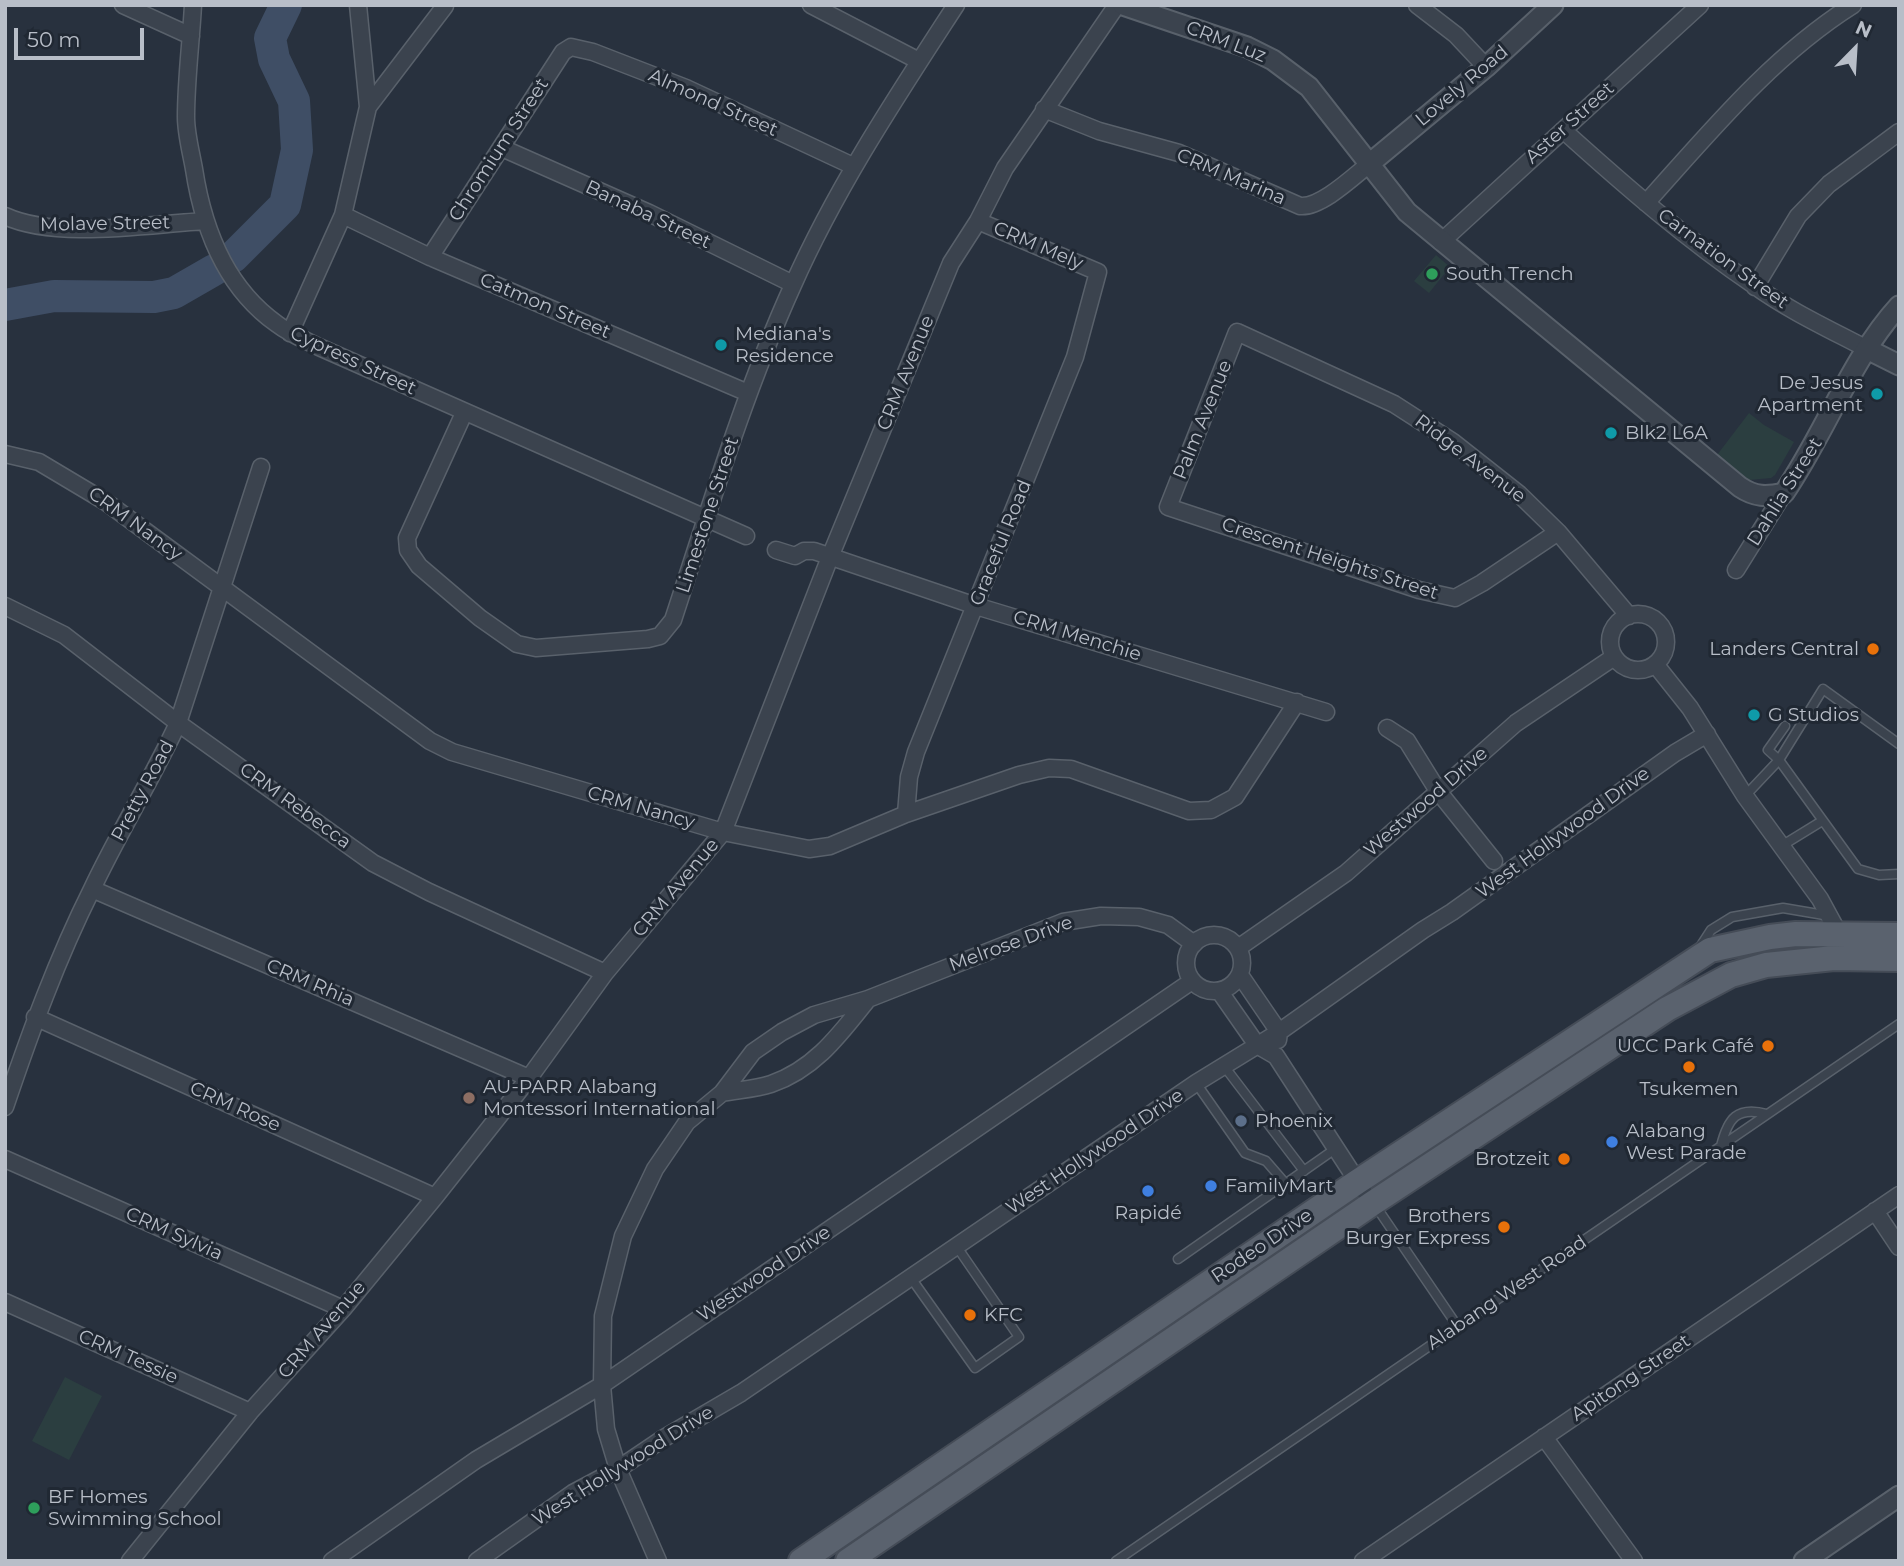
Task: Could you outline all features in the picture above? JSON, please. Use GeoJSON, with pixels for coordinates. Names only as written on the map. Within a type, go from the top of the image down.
{"type":"FeatureCollection","features":[{"type":"Feature","properties":{"kind":"main road","name":"Rodeo Drive"},"geometry":{"type":"LineString","coordinates":[[801,1561],[1357,1182],[1710,950],[1834,925],[1899,935]]}},
{"type":"Feature","properties":{"kind":"main road","name":"Rodeo Drive"},"geometry":{"type":"LineString","coordinates":[[848,1561],[1373,1202],[1667,1009],[1731,975],[1766,965],[1834,958],[1899,959]]}},
{"type":"Feature","properties":{"kind":"street"},"geometry":{"type":"LineString","coordinates":[[123,5],[191,36]]}},
{"type":"Feature","properties":{"kind":"street","name":"Cypress Street"},"geometry":{"type":"LineString","coordinates":[[193,5],[186,120],[196,184],[221,261],[240,288],[264,314],[290,333],[746,537]]}},
{"type":"Feature","properties":{"kind":"street"},"geometry":{"type":"LineString","coordinates":[[290,333],[343,215],[368,107],[358,5]]}},
{"type":"Feature","properties":{"kind":"street"},"geometry":{"type":"LineString","coordinates":[[811,5],[919,61]]}},
{"type":"Feature","properties":{"kind":"street","name":"Limestone Street"},"geometry":{"type":"LineString","coordinates":[[464,413],[407,538],[408,550],[419,566],[480,618],[517,644],[536,648],[648,639],[668,629],[748,393],[793,284],[853,166],[956,5]]}},
{"type":"Feature","properties":{"kind":"street","name":"CRM Avenue"},"geometry":{"type":"LineString","coordinates":[[130,1561],[250,1412],[343,1309],[435,1197],[529,1078],[605,973],[723,832],[951,263],[978,221],[1005,168],[1117,5]]}},
{"type":"Feature","properties":{"kind":"street","name":"CRM Luz"},"geometry":{"type":"LineString","coordinates":[[1123,5],[1247,47],[1273,60],[1309,87],[1407,212],[1441,242],[1740,487],[1756,495],[1768,497],[1784,493]]}},
{"type":"Feature","properties":{"kind":"street"},"geometry":{"type":"LineString","coordinates":[[1417,5],[1456,35],[1486,66]]}},
{"type":"Feature","properties":{"kind":"street","name":"Lovely Road"},"geometry":{"type":"LineString","coordinates":[[1368,165],[1486,66],[1553,5]]}},
{"type":"Feature","properties":{"kind":"street","name":"Aster Street"},"geometry":{"type":"LineString","coordinates":[[1441,242],[1700,5]]}},
{"type":"Feature","properties":{"kind":"street"},"geometry":{"type":"LineString","coordinates":[[1646,203],[1777,64],[1834,17],[1853,5]]}},
{"type":"Feature","properties":{"kind":"street"},"geometry":{"type":"LineString","coordinates":[[368,107],[444,6]]}},
{"type":"Feature","properties":{"kind":"street","name":"Chromium Street"},"geometry":{"type":"LineString","coordinates":[[430,257],[563,52],[571,47]]}},
{"type":"Feature","properties":{"kind":"street","name":"Almond Street"},"geometry":{"type":"LineString","coordinates":[[571,47],[593,52],[686,88],[853,166]]}},
{"type":"Feature","properties":{"kind":"street","name":"CRM Marina"},"geometry":{"type":"LineString","coordinates":[[1044,109],[1099,131],[1179,153],[1300,206],[1307,207],[1318,203],[1368,165]]}},
{"type":"Feature","properties":{"kind":"street","name":"Carnation Street"},"geometry":{"type":"LineString","coordinates":[[1563,130],[1646,203],[1755,287],[1802,316],[1899,365]]}},
{"type":"Feature","properties":{"kind":"street"},"geometry":{"type":"LineString","coordinates":[[1755,287],[1798,216],[1829,184],[1899,132]]}},
{"type":"Feature","properties":{"kind":"street","name":"Banaba Street"},"geometry":{"type":"LineString","coordinates":[[502,148],[649,213],[793,284]]}},
{"type":"Feature","properties":{"kind":"street","name":"Catmon Street"},"geometry":{"type":"LineString","coordinates":[[343,215],[430,257],[748,393]]}},
{"type":"Feature","properties":{"kind":"street","name":"Molave Street"},"geometry":{"type":"LineString","coordinates":[[5,216],[18,222],[59,228],[206,221]]}},
{"type":"Feature","properties":{"kind":"street","name":"CRM Mely"},"geometry":{"type":"LineString","coordinates":[[978,221],[1098,272]]}},
{"type":"Feature","properties":{"kind":"street","name":"Graceful Road"},"geometry":{"type":"LineString","coordinates":[[906,814],[909,777],[916,751],[1074,357],[1098,272]]}},
{"type":"Feature","properties":{"kind":"street","name":"Dahlia Street"},"geometry":{"type":"LineString","coordinates":[[1736,570],[1804,463],[1867,349],[1899,306]]}},
{"type":"Feature","properties":{"kind":"street","name":"Palm Avenue"},"geometry":{"type":"LineString","coordinates":[[1168,507],[1237,332]]}},
{"type":"Feature","properties":{"kind":"street","name":"Ridge Avenue"},"geometry":{"type":"LineString","coordinates":[[1237,332],[1394,404],[1453,442],[1519,494],[1558,532],[1629,615]]}},
{"type":"Feature","properties":{"kind":"street","name":"CRM Nancy"},"geometry":{"type":"LineString","coordinates":[[5,454],[39,463],[76,482],[430,741],[452,752],[723,832],[810,849],[830,846],[906,814],[1019,775],[1049,768],[1071,769],[1189,811],[1211,810],[1235,797],[1297,702]]}},
{"type":"Feature","properties":{"kind":"street","name":"Pretty Road"},"geometry":{"type":"LineString","coordinates":[[5,1107],[35,1017],[92,889],[160,763],[178,723],[261,467]]}},
{"type":"Feature","properties":{"kind":"street","name":"Crescent Heights Street"},"geometry":{"type":"LineString","coordinates":[[1168,507],[1419,590],[1455,598],[1558,532]]}},
{"type":"Feature","properties":{"kind":"street","name":"CRM Menchie"},"geometry":{"type":"LineString","coordinates":[[776,550],[795,556],[809,550],[976,606],[1326,712]]}},
{"type":"Feature","properties":{"kind":"street","name":"CRM Rebecca"},"geometry":{"type":"LineString","coordinates":[[5,606],[64,635],[178,723],[373,863],[429,892],[605,973]]}},
{"type":"Feature","properties":{"kind":"street"},"geometry":{"type":"LineString","coordinates":[[1629,615],[1646,616],[1660,625],[1666,641],[1665,650],[1655,664],[1645,669],[1633,670],[1622,665],[1614,657],[1609,641],[1611,632],[1629,615]]}},
{"type":"Feature","properties":{"kind":"street","name":"Westwood Drive"},"geometry":{"type":"LineString","coordinates":[[1238,948],[1346,873],[1516,723],[1614,657]]}},
{"type":"Feature","properties":{"kind":"street"},"geometry":{"type":"LineString","coordinates":[[1655,664],[1707,734],[1745,796],[1783,845],[1834,925]]}},
{"type":"Feature","properties":{"kind":"street"},"geometry":{"type":"LineString","coordinates":[[1387,728],[1407,741],[1438,791],[1494,861]]}},
{"type":"Feature","properties":{"kind":"street","name":"West Hollywood Drive"},"geometry":{"type":"LineString","coordinates":[[477,1561],[573,1493],[618,1469],[664,1438],[741,1393],[1196,1083],[1279,1032],[1675,753],[1707,734]]}},
{"type":"Feature","properties":{"kind":"street","name":"CRM Rhia"},"geometry":{"type":"LineString","coordinates":[[92,889],[529,1078]]}},
{"type":"Feature","properties":{"kind":"street","name":"Melrose Drive"},"geometry":{"type":"LineString","coordinates":[[658,1561],[618,1469],[606,1429],[602,1385],[603,1316],[623,1236],[655,1169],[687,1122],[722,1093],[753,1052],[782,1032],[814,1015],[868,999],[1062,922],[1101,916],[1139,917],[1168,925],[1194,944]]}},
{"type":"Feature","properties":{"kind":"street"},"geometry":{"type":"LineString","coordinates":[[1217,935],[1233,942],[1238,948],[1242,957],[1236,983],[1220,992],[1200,988],[1192,981],[1186,962],[1188,953],[1200,939],[1217,935]]}},
{"type":"Feature","properties":{"kind":"street"},"geometry":{"type":"LineString","coordinates":[[1240,975],[1279,1032],[1276,1056]]}},
{"type":"Feature","properties":{"kind":"street","name":"Westwood Drive"},"geometry":{"type":"LineString","coordinates":[[332,1561],[476,1460],[602,1385],[1192,981]]}},
{"type":"Feature","properties":{"kind":"street"},"geometry":{"type":"LineString","coordinates":[[1220,992],[1257,1045],[1276,1056],[1335,1149],[1373,1202]]}},
{"type":"Feature","properties":{"kind":"street","name":"Melrose Drive"},"geometry":{"type":"LineString","coordinates":[[722,1093],[768,1085],[795,1074],[815,1060],[833,1042],[868,999]]}},
{"type":"Feature","properties":{"kind":"street","name":"CRM Rose"},"geometry":{"type":"LineString","coordinates":[[35,1017],[435,1197]]}},
{"type":"Feature","properties":{"kind":"street","name":"CRM Sylvia"},"geometry":{"type":"LineString","coordinates":[[5,1159],[343,1309]]}},
{"type":"Feature","properties":{"kind":"street","name":"Apitong Street"},"geometry":{"type":"LineString","coordinates":[[1363,1561],[1899,1195]]}},
{"type":"Feature","properties":{"kind":"street"},"geometry":{"type":"LineString","coordinates":[[1875,1211],[1899,1247]]}},
{"type":"Feature","properties":{"kind":"street","name":"CRM Tessie"},"geometry":{"type":"LineString","coordinates":[[5,1302],[250,1412]]}},
{"type":"Feature","properties":{"kind":"street"},"geometry":{"type":"LineString","coordinates":[[1544,1437],[1634,1561]]}},
{"type":"Feature","properties":{"kind":"street"},"geometry":{"type":"LineString","coordinates":[[1804,1561],[1899,1496]]}},
{"type":"Feature","properties":{"kind":"lane"},"geometry":{"type":"LineString","coordinates":[[1745,796],[1779,760],[1823,689],[1899,744]]}},
{"type":"Feature","properties":{"kind":"lane"},"geometry":{"type":"LineString","coordinates":[[1785,726],[1768,750],[1779,760],[1858,869],[1866,873],[1899,874]]}},
{"type":"Feature","properties":{"kind":"lane"},"geometry":{"type":"LineString","coordinates":[[1783,845],[1822,821]]}},
{"type":"Feature","properties":{"kind":"lane","name":"Alabang West Road"},"geometry":{"type":"LineString","coordinates":[[1116,1561],[1899,1024]]}},
{"type":"Feature","properties":{"kind":"lane"},"geometry":{"type":"LineString","coordinates":[[1224,1066],[1304,1171]]}},
{"type":"Feature","properties":{"kind":"lane"},"geometry":{"type":"LineString","coordinates":[[1196,1083],[1245,1153],[1266,1161],[1286,1184]]}},
{"type":"Feature","properties":{"kind":"lane"},"geometry":{"type":"LineString","coordinates":[[1721,1146],[1725,1130],[1734,1118],[1749,1111],[1767,1114]]}},
{"type":"Feature","properties":{"kind":"lane"},"geometry":{"type":"LineString","coordinates":[[1178,1259],[1335,1149]]}},
{"type":"Feature","properties":{"kind":"lane"},"geometry":{"type":"LineString","coordinates":[[1373,1202],[1458,1327]]}},
{"type":"Feature","properties":{"kind":"lane"},"geometry":{"type":"LineString","coordinates":[[911,1278],[975,1368],[1019,1337],[957,1247]]}},
{"type":"Feature","properties":{"kind":"shaded area","name":"South Trench"},"geometry":{"type":"Polygon","coordinates":[[[1436,255],[1450,267],[1429,293],[1414,281],[1436,255]]]}},
{"type":"Feature","properties":{"kind":"shaded area"},"geometry":{"type":"Polygon","coordinates":[[[1749,413],[1794,442],[1771,478],[1749,480],[1717,455],[1749,413]]]}},
{"type":"Feature","properties":{"kind":"shaded area"},"geometry":{"type":"Polygon","coordinates":[[[65,1377],[102,1396],[69,1460],[32,1441],[65,1377]]]}},
{"type":"Feature","properties":{"kind":"waterway"},"geometry":{"type":"LineString","coordinates":[[233,257],[285,205],[297,150],[294,101],[274,59],[270,38],[286,5]]}},
{"type":"Feature","properties":{"kind":"waterway"},"geometry":{"type":"LineString","coordinates":[[5,305],[54,296],[154,297],[174,293],[214,270]]}},
{"type":"Feature","properties":{"kind":"place","name":"South Trench"},"geometry":{"type":"Point","coordinates":[1432,274]}},
{"type":"Feature","properties":{"kind":"place","name":"Mediana's Residence"},"geometry":{"type":"Point","coordinates":[721,345]}},
{"type":"Feature","properties":{"kind":"place","name":"De Jesus Apartment"},"geometry":{"type":"Point","coordinates":[1877,394]}},
{"type":"Feature","properties":{"kind":"place","name":"Blk2 L6A"},"geometry":{"type":"Point","coordinates":[1611,433]}},
{"type":"Feature","properties":{"kind":"place","name":"Landers Central"},"geometry":{"type":"Point","coordinates":[1873,649]}},
{"type":"Feature","properties":{"kind":"place","name":"G Studios"},"geometry":{"type":"Point","coordinates":[1754,715]}},
{"type":"Feature","properties":{"kind":"place","name":"UCC Park Café"},"geometry":{"type":"Point","coordinates":[1768,1046]}},
{"type":"Feature","properties":{"kind":"place","name":"Tsukemen"},"geometry":{"type":"Point","coordinates":[1689,1067]}},
{"type":"Feature","properties":{"kind":"place","name":"AU-PARR Alabang Montessori International"},"geometry":{"type":"Point","coordinates":[469,1098]}},
{"type":"Feature","properties":{"kind":"place","name":"Phoenix"},"geometry":{"type":"Point","coordinates":[1241,1121]}},
{"type":"Feature","properties":{"kind":"place","name":"Alabang West Parade"},"geometry":{"type":"Point","coordinates":[1612,1142]}},
{"type":"Feature","properties":{"kind":"place","name":"Brotzeit"},"geometry":{"type":"Point","coordinates":[1564,1159]}},
{"type":"Feature","properties":{"kind":"place","name":"FamilyMart"},"geometry":{"type":"Point","coordinates":[1211,1186]}},
{"type":"Feature","properties":{"kind":"place","name":"Rapidé"},"geometry":{"type":"Point","coordinates":[1148,1191]}},
{"type":"Feature","properties":{"kind":"place","name":"Brothers Burger Express"},"geometry":{"type":"Point","coordinates":[1504,1227]}},
{"type":"Feature","properties":{"kind":"place","name":"KFC"},"geometry":{"type":"Point","coordinates":[970,1315]}},
{"type":"Feature","properties":{"kind":"place","name":"BF Homes Swimming School"},"geometry":{"type":"Point","coordinates":[34,1508]}}]}
